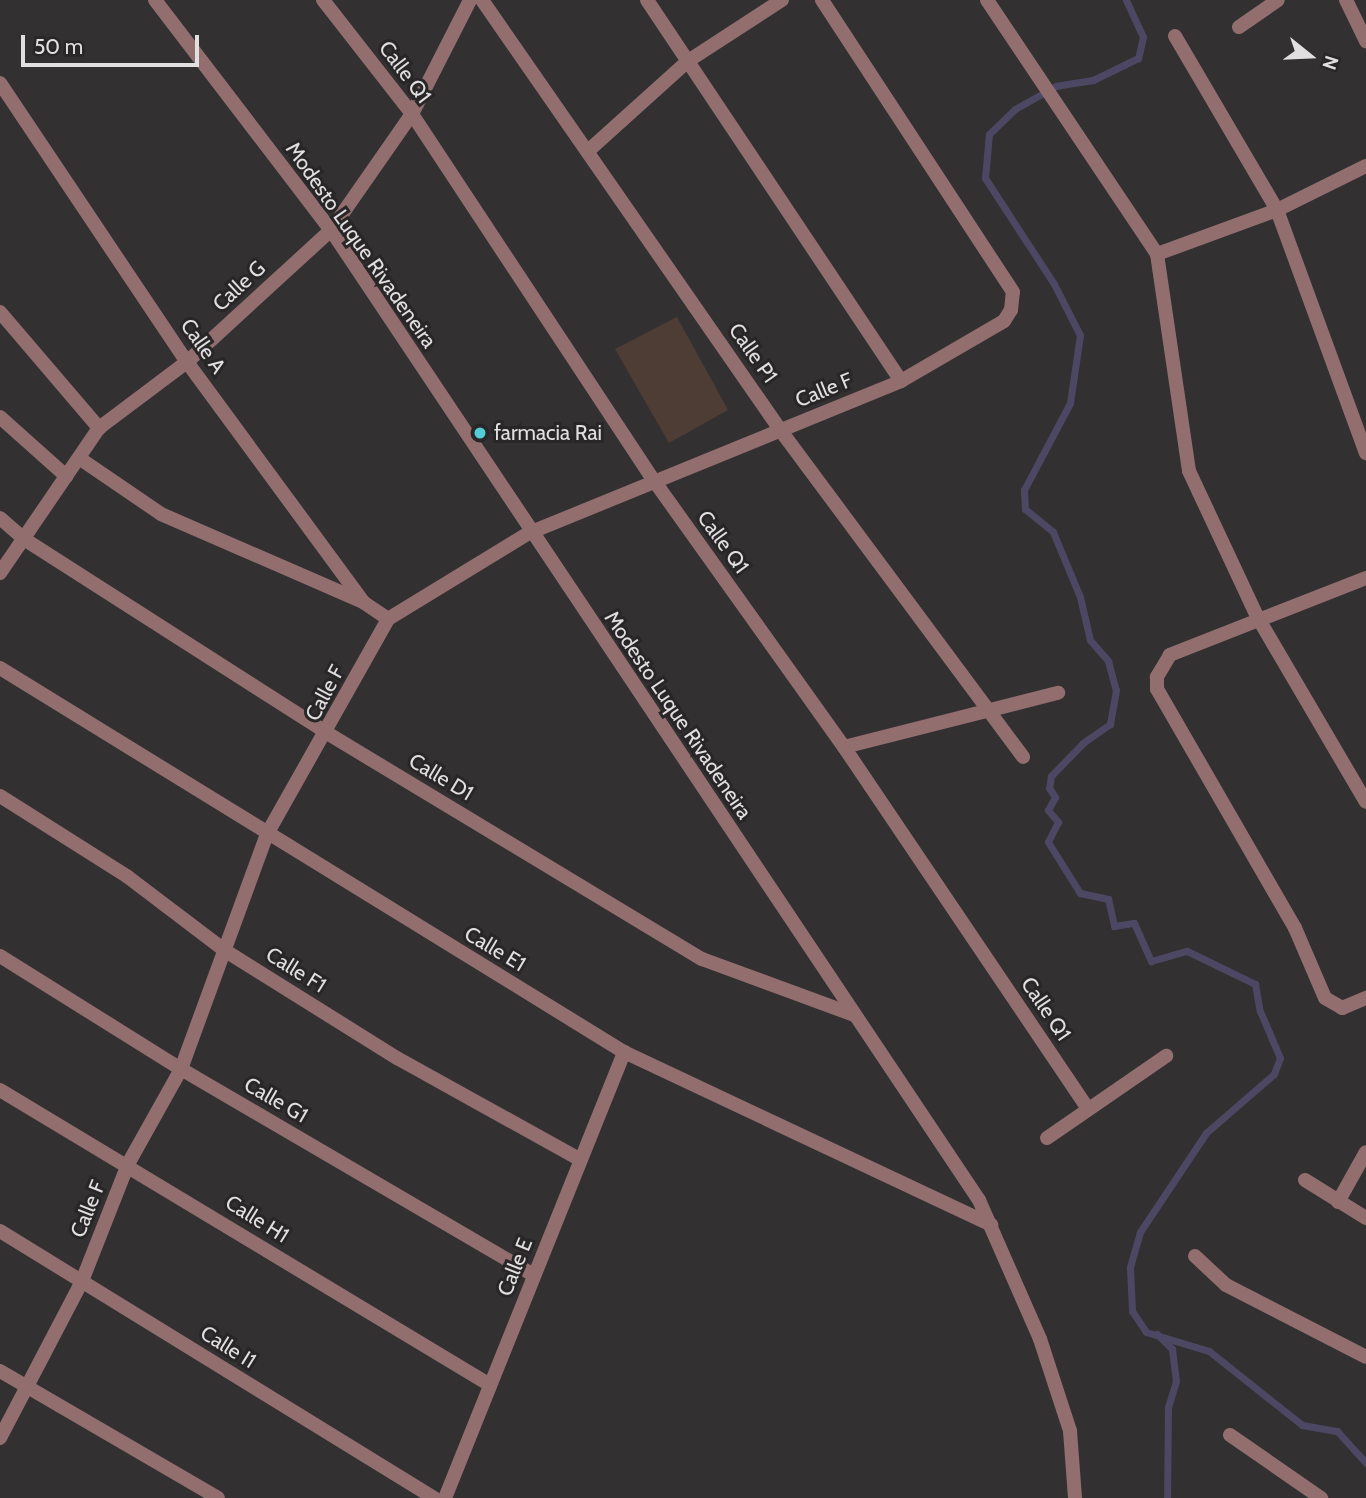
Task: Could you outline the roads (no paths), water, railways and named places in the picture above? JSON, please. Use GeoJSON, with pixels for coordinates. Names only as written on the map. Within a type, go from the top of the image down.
{"type":"FeatureCollection","features":[{"type":"Feature","properties":{"kind":"street","name":"Modesto Luque Rivadeneira"},"geometry":{"type":"LineString","coordinates":[[155,0],[331,230],[529,533],[854,1016],[991,1225],[1040,1339],[1070,1432],[1075,1498]]}},
{"type":"Feature","properties":{"kind":"street","name":"Calle Q1"},"geometry":{"type":"LineString","coordinates":[[323,0],[412,114],[655,482],[845,747],[1088,1109]]}},
{"type":"Feature","properties":{"kind":"street","name":"Calle G"},"geometry":{"type":"LineString","coordinates":[[0,573],[99,428],[187,362],[331,230],[412,114],[470,0]]}},
{"type":"Feature","properties":{"kind":"street","name":"Calle P1"},"geometry":{"type":"LineString","coordinates":[[482,0],[781,430],[1023,757]]}},
{"type":"Feature","properties":{"kind":"street"},"geometry":{"type":"LineString","coordinates":[[647,0],[901,382]]}},
{"type":"Feature","properties":{"kind":"street"},"geometry":{"type":"LineString","coordinates":[[588,151],[688,61],[782,0]]}},
{"type":"Feature","properties":{"kind":"street","name":"Calle F"},"geometry":{"type":"LineString","coordinates":[[0,1438],[82,1282],[128,1164],[181,1069],[267,834],[327,733],[388,619],[529,533],[901,382],[1004,321],[1013,292],[822,0]]}},
{"type":"Feature","properties":{"kind":"street"},"geometry":{"type":"LineString","coordinates":[[988,0],[1157,254],[1189,471],[1258,618],[1366,802]]}},
{"type":"Feature","properties":{"kind":"street"},"geometry":{"type":"LineString","coordinates":[[1239,27],[1278,0]]}},
{"type":"Feature","properties":{"kind":"street"},"geometry":{"type":"LineString","coordinates":[[1346,0],[1366,41]]}},
{"type":"Feature","properties":{"kind":"street"},"geometry":{"type":"LineString","coordinates":[[1175,36],[1277,210],[1366,453]]}},
{"type":"Feature","properties":{"kind":"street","name":"Calle A"},"geometry":{"type":"LineString","coordinates":[[0,83],[187,362],[363,602],[388,619]]}},
{"type":"Feature","properties":{"kind":"street"},"geometry":{"type":"LineString","coordinates":[[1157,254],[1277,210],[1366,166]]}},
{"type":"Feature","properties":{"kind":"street"},"geometry":{"type":"LineString","coordinates":[[0,312],[99,428]]}},
{"type":"Feature","properties":{"kind":"street"},"geometry":{"type":"LineString","coordinates":[[0,417],[66,476]]}},
{"type":"Feature","properties":{"kind":"street"},"geometry":{"type":"LineString","coordinates":[[79,458],[161,514],[363,602]]}},
{"type":"Feature","properties":{"kind":"street","name":"Calle D1"},"geometry":{"type":"LineString","coordinates":[[0,518],[24,539],[327,733],[702,959],[854,1016]]}},
{"type":"Feature","properties":{"kind":"street"},"geometry":{"type":"LineString","coordinates":[[1366,578],[1170,654],[1157,677],[1157,690],[1296,928],[1325,999],[1350,1007],[1366,998]]}},
{"type":"Feature","properties":{"kind":"street","name":"Calle E1"},"geometry":{"type":"LineString","coordinates":[[0,668],[624,1052],[991,1225]]}},
{"type":"Feature","properties":{"kind":"street"},"geometry":{"type":"LineString","coordinates":[[845,747],[1058,693]]}},
{"type":"Feature","properties":{"kind":"street","name":"Calle F1"},"geometry":{"type":"LineString","coordinates":[[0,796],[128,877],[224,950],[397,1058],[581,1160]]}},
{"type":"Feature","properties":{"kind":"street","name":"Calle G1"},"geometry":{"type":"LineString","coordinates":[[0,956],[181,1069],[534,1275]]}},
{"type":"Feature","properties":{"kind":"street","name":"Calle E"},"geometry":{"type":"LineString","coordinates":[[445,1498],[624,1052]]}},
{"type":"Feature","properties":{"kind":"street"},"geometry":{"type":"LineString","coordinates":[[1047,1138],[1166,1056]]}},
{"type":"Feature","properties":{"kind":"street","name":"Calle H1"},"geometry":{"type":"LineString","coordinates":[[0,1090],[128,1164],[490,1385]]}},
{"type":"Feature","properties":{"kind":"street"},"geometry":{"type":"LineString","coordinates":[[1338,1202],[1366,1152]]}},
{"type":"Feature","properties":{"kind":"street"},"geometry":{"type":"LineString","coordinates":[[1306,1180],[1366,1218]]}},
{"type":"Feature","properties":{"kind":"street","name":"Calle I1"},"geometry":{"type":"LineString","coordinates":[[0,1231],[434,1498]]}},
{"type":"Feature","properties":{"kind":"street"},"geometry":{"type":"LineString","coordinates":[[1195,1256],[1226,1285],[1366,1357]]}},
{"type":"Feature","properties":{"kind":"street"},"geometry":{"type":"LineString","coordinates":[[0,1371],[218,1498]]}},
{"type":"Feature","properties":{"kind":"street"},"geometry":{"type":"LineString","coordinates":[[1230,1435],[1321,1498]]}},
{"type":"Feature","properties":{"kind":"waterway"},"geometry":{"type":"LineString","coordinates":[[1126,0],[1143,37],[1138,58],[1093,80],[1056,86],[1015,109],[989,134],[985,178],[1054,284],[1080,335],[1070,403],[1024,490],[1025,509],[1053,532],[1080,597],[1090,640],[1108,661],[1116,690],[1110,724],[1083,743],[1051,776],[1049,788],[1055,797],[1048,810],[1058,822],[1048,842],[1080,893],[1108,899],[1114,926],[1134,923],[1151,961],[1187,951],[1255,984],[1260,1011],[1280,1058],[1274,1074],[1206,1133],[1140,1232],[1130,1268],[1132,1311],[1146,1332],[1209,1351],[1302,1425],[1337,1431],[1366,1463]]}},
{"type":"Feature","properties":{"kind":"waterway"},"geometry":{"type":"LineString","coordinates":[[1157,1334],[1172,1349],[1176,1381],[1168,1408],[1167,1498]]}},
{"type":"Feature","properties":{"kind":"place","name":"farmacia Rai"},"geometry":{"type":"Point","coordinates":[480,433]}}]}
